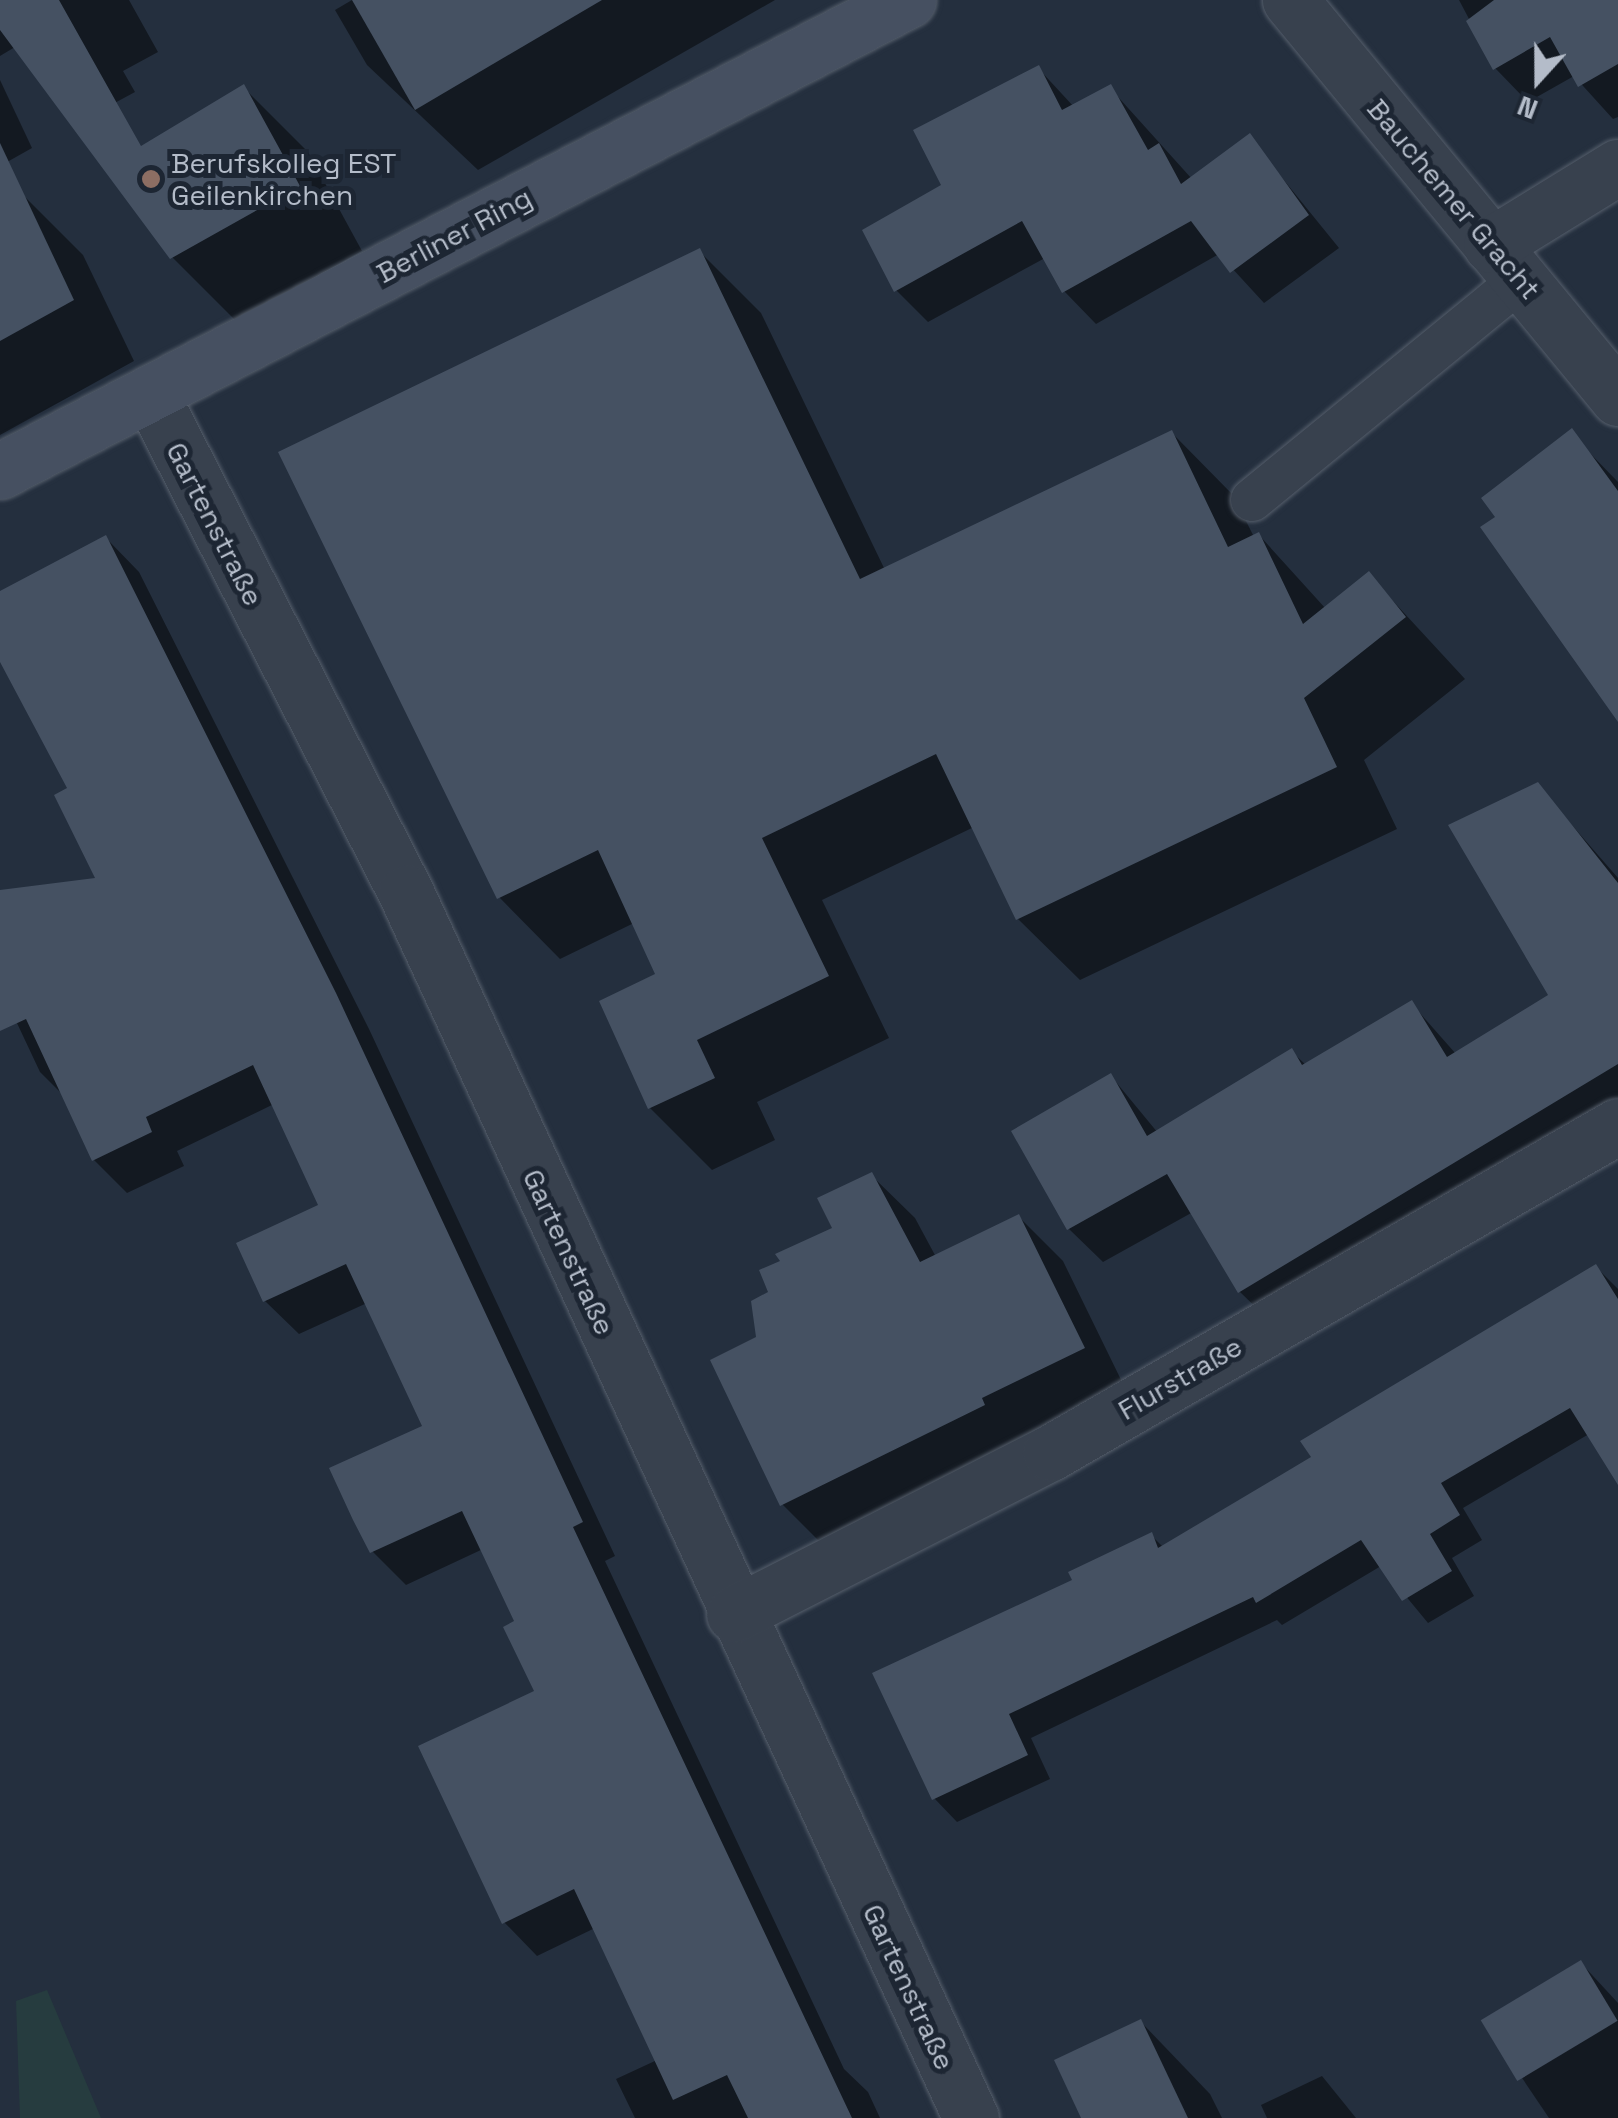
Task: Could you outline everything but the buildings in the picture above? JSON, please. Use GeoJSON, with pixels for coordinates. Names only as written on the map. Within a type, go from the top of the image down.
{"type":"FeatureCollection","features":[{"type":"Feature","properties":{"kind":"main road","name":"Berliner Ring"},"geometry":{"type":"LineString","coordinates":[[0,471],[908,0]]}},
{"type":"Feature","properties":{"kind":"street","name":"Bauchemer Gracht"},"geometry":{"type":"LineString","coordinates":[[1290,0],[1618,398]]}},
{"type":"Feature","properties":{"kind":"street"},"geometry":{"type":"LineString","coordinates":[[1506,263],[1618,168]]}},
{"type":"Feature","properties":{"kind":"street","name":"Gartenstraße"},"geometry":{"type":"LineString","coordinates":[[150,395],[406,893],[734,1614],[971,2118]]}},
{"type":"Feature","properties":{"kind":"street","name":"Flurstraße"},"geometry":{"type":"LineString","coordinates":[[734,1614],[1050,1454],[1618,1126]]}},
{"type":"Feature","properties":{"kind":"lane"},"geometry":{"type":"LineString","coordinates":[[1252,500],[1506,263]]}},
{"type":"Feature","properties":{"kind":"green space"},"geometry":{"type":"Polygon","coordinates":[[[47,1990],[101,2118],[20,2118],[16,2001],[47,1990]]]}},
{"type":"Feature","properties":{"kind":"place","name":"Berufskolleg EST Geilenkirchen"},"geometry":{"type":"Point","coordinates":[151,179]}}]}
